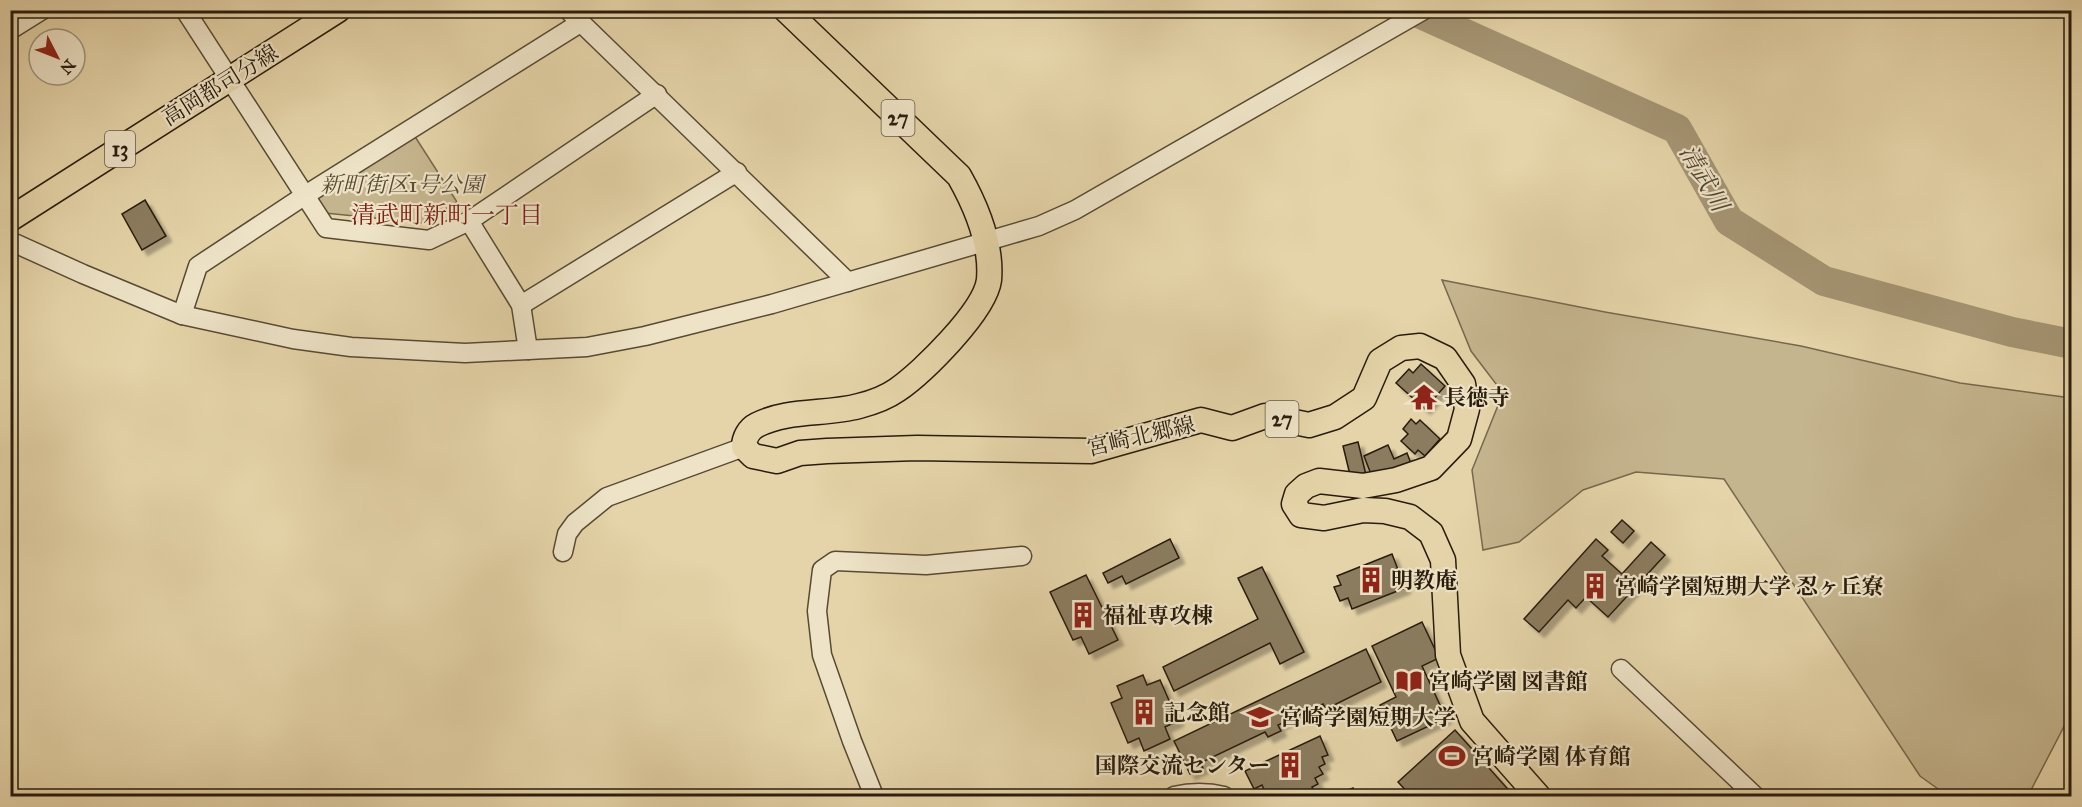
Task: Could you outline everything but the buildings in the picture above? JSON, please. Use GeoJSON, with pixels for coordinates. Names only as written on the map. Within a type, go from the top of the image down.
{"type":"FeatureCollection","features":[{"type":"Feature","properties":{"kind":"main road","name":"高岡都司分線"},"geometry":{"type":"LineString","coordinates":[[10,219],[338,10]]}},
{"type":"Feature","properties":{"kind":"main road","name":"27"},"geometry":{"type":"LineString","coordinates":[[744,447],[744,438],[755,426],[780,416],[831,413],[861,406],[896,391],[921,370],[975,312],[989,281],[986,241],[974,201],[959,176],[786,10]]}},
{"type":"Feature","properties":{"kind":"main road","name":"宮崎北郷線"},"geometry":{"type":"LineString","coordinates":[[744,447],[753,456],[777,461],[800,453],[917,448],[1091,451],[1201,420],[1232,428],[1265,416],[1309,425],[1335,417],[1364,398],[1380,361],[1401,348],[1420,346],[1445,358],[1463,384],[1467,409],[1459,439],[1431,468],[1396,480],[1363,486],[1319,481],[1306,486],[1297,494],[1294,504],[1301,515],[1324,518],[1363,510],[1385,511],[1410,517],[1431,532],[1443,560],[1448,655],[1472,721],[1538,796]]}},
{"type":"Feature","properties":{"kind":"street"},"geometry":{"type":"LineString","coordinates":[[10,30],[42,10]]}},
{"type":"Feature","properties":{"kind":"street"},"geometry":{"type":"LineString","coordinates":[[185,10],[326,228],[429,240],[469,221],[657,94]]}},
{"type":"Feature","properties":{"kind":"street"},"geometry":{"type":"LineString","coordinates":[[10,241],[182,315],[293,339],[351,347],[465,353],[587,347],[645,336],[772,304],[1039,226],[1075,210],[1424,10]]}},
{"type":"Feature","properties":{"kind":"street"},"geometry":{"type":"LineString","coordinates":[[182,315],[198,266],[574,17],[657,94],[848,282]]}},
{"type":"Feature","properties":{"kind":"street"},"geometry":{"type":"LineString","coordinates":[[521,305],[737,172]]}},
{"type":"Feature","properties":{"kind":"street"},"geometry":{"type":"LineString","coordinates":[[469,221],[521,305],[528,350]]}},
{"type":"Feature","properties":{"kind":"street"},"geometry":{"type":"LineString","coordinates":[[563,552],[567,534],[575,523],[607,497],[744,447]]}},
{"type":"Feature","properties":{"kind":"street"},"geometry":{"type":"LineString","coordinates":[[874,796],[822,655],[817,611],[822,570],[835,561],[926,565],[1022,556]]}},
{"type":"Feature","properties":{"kind":"street"},"geometry":{"type":"LineString","coordinates":[[1622,669],[1755,796]]}},
{"type":"Feature","properties":{"kind":"street"},"geometry":{"type":"LineString","coordinates":[[1174,796],[1187,793],[1224,796]]}},
{"type":"Feature","properties":{"kind":"green space","name":"新町街区1号公園"},"geometry":{"type":"Polygon","coordinates":[[[414,135],[457,202],[424,223],[325,213],[313,196],[414,135]]]}},
{"type":"Feature","properties":{"kind":"green space"},"geometry":{"type":"Polygon","coordinates":[[[1442,280],[1605,312],[1801,346],[1960,383],[2071,398],[2071,713],[2031,790],[2011,796],[1948,796],[1920,776],[1724,479],[1636,472],[1583,490],[1519,542],[1483,550],[1472,470],[1503,393],[1471,351],[1442,280]]]}},
{"type":"Feature","properties":{"kind":"waterway","name":"清武川"},"geometry":{"type":"LineString","coordinates":[[1412,10],[1677,129],[1729,221],[1824,281],[2012,332],[2072,344]]}},
{"type":"Feature","properties":{"kind":"place","name":"長徳寺"},"geometry":{"type":"Point","coordinates":[1424,397]}},
{"type":"Feature","properties":{"kind":"place","name":"明教庵"},"geometry":{"type":"Point","coordinates":[1371,580]}},
{"type":"Feature","properties":{"kind":"place","name":"宮崎学園短期大学 忍ヶ丘寮"},"geometry":{"type":"Point","coordinates":[1595,586]}},
{"type":"Feature","properties":{"kind":"place","name":"福祉専攻棟"},"geometry":{"type":"Point","coordinates":[1083,615]}},
{"type":"Feature","properties":{"kind":"place","name":"宮崎学園 図書館"},"geometry":{"type":"Point","coordinates":[1409,681]}},
{"type":"Feature","properties":{"kind":"place","name":"記念館"},"geometry":{"type":"Point","coordinates":[1144,712]}},
{"type":"Feature","properties":{"kind":"place","name":"宮崎学園短期大学"},"geometry":{"type":"Point","coordinates":[1260,717]}},
{"type":"Feature","properties":{"kind":"place","name":"宮崎学園 体育館"},"geometry":{"type":"Point","coordinates":[1452,756]}},
{"type":"Feature","properties":{"kind":"place","name":"国際交流センター"},"geometry":{"type":"Point","coordinates":[1290,765]}},
{"type":"Feature","properties":{"kind":"district","name":"清武町新町一丁目"},"geometry":{"type":"Point","coordinates":[447,215]}}]}
